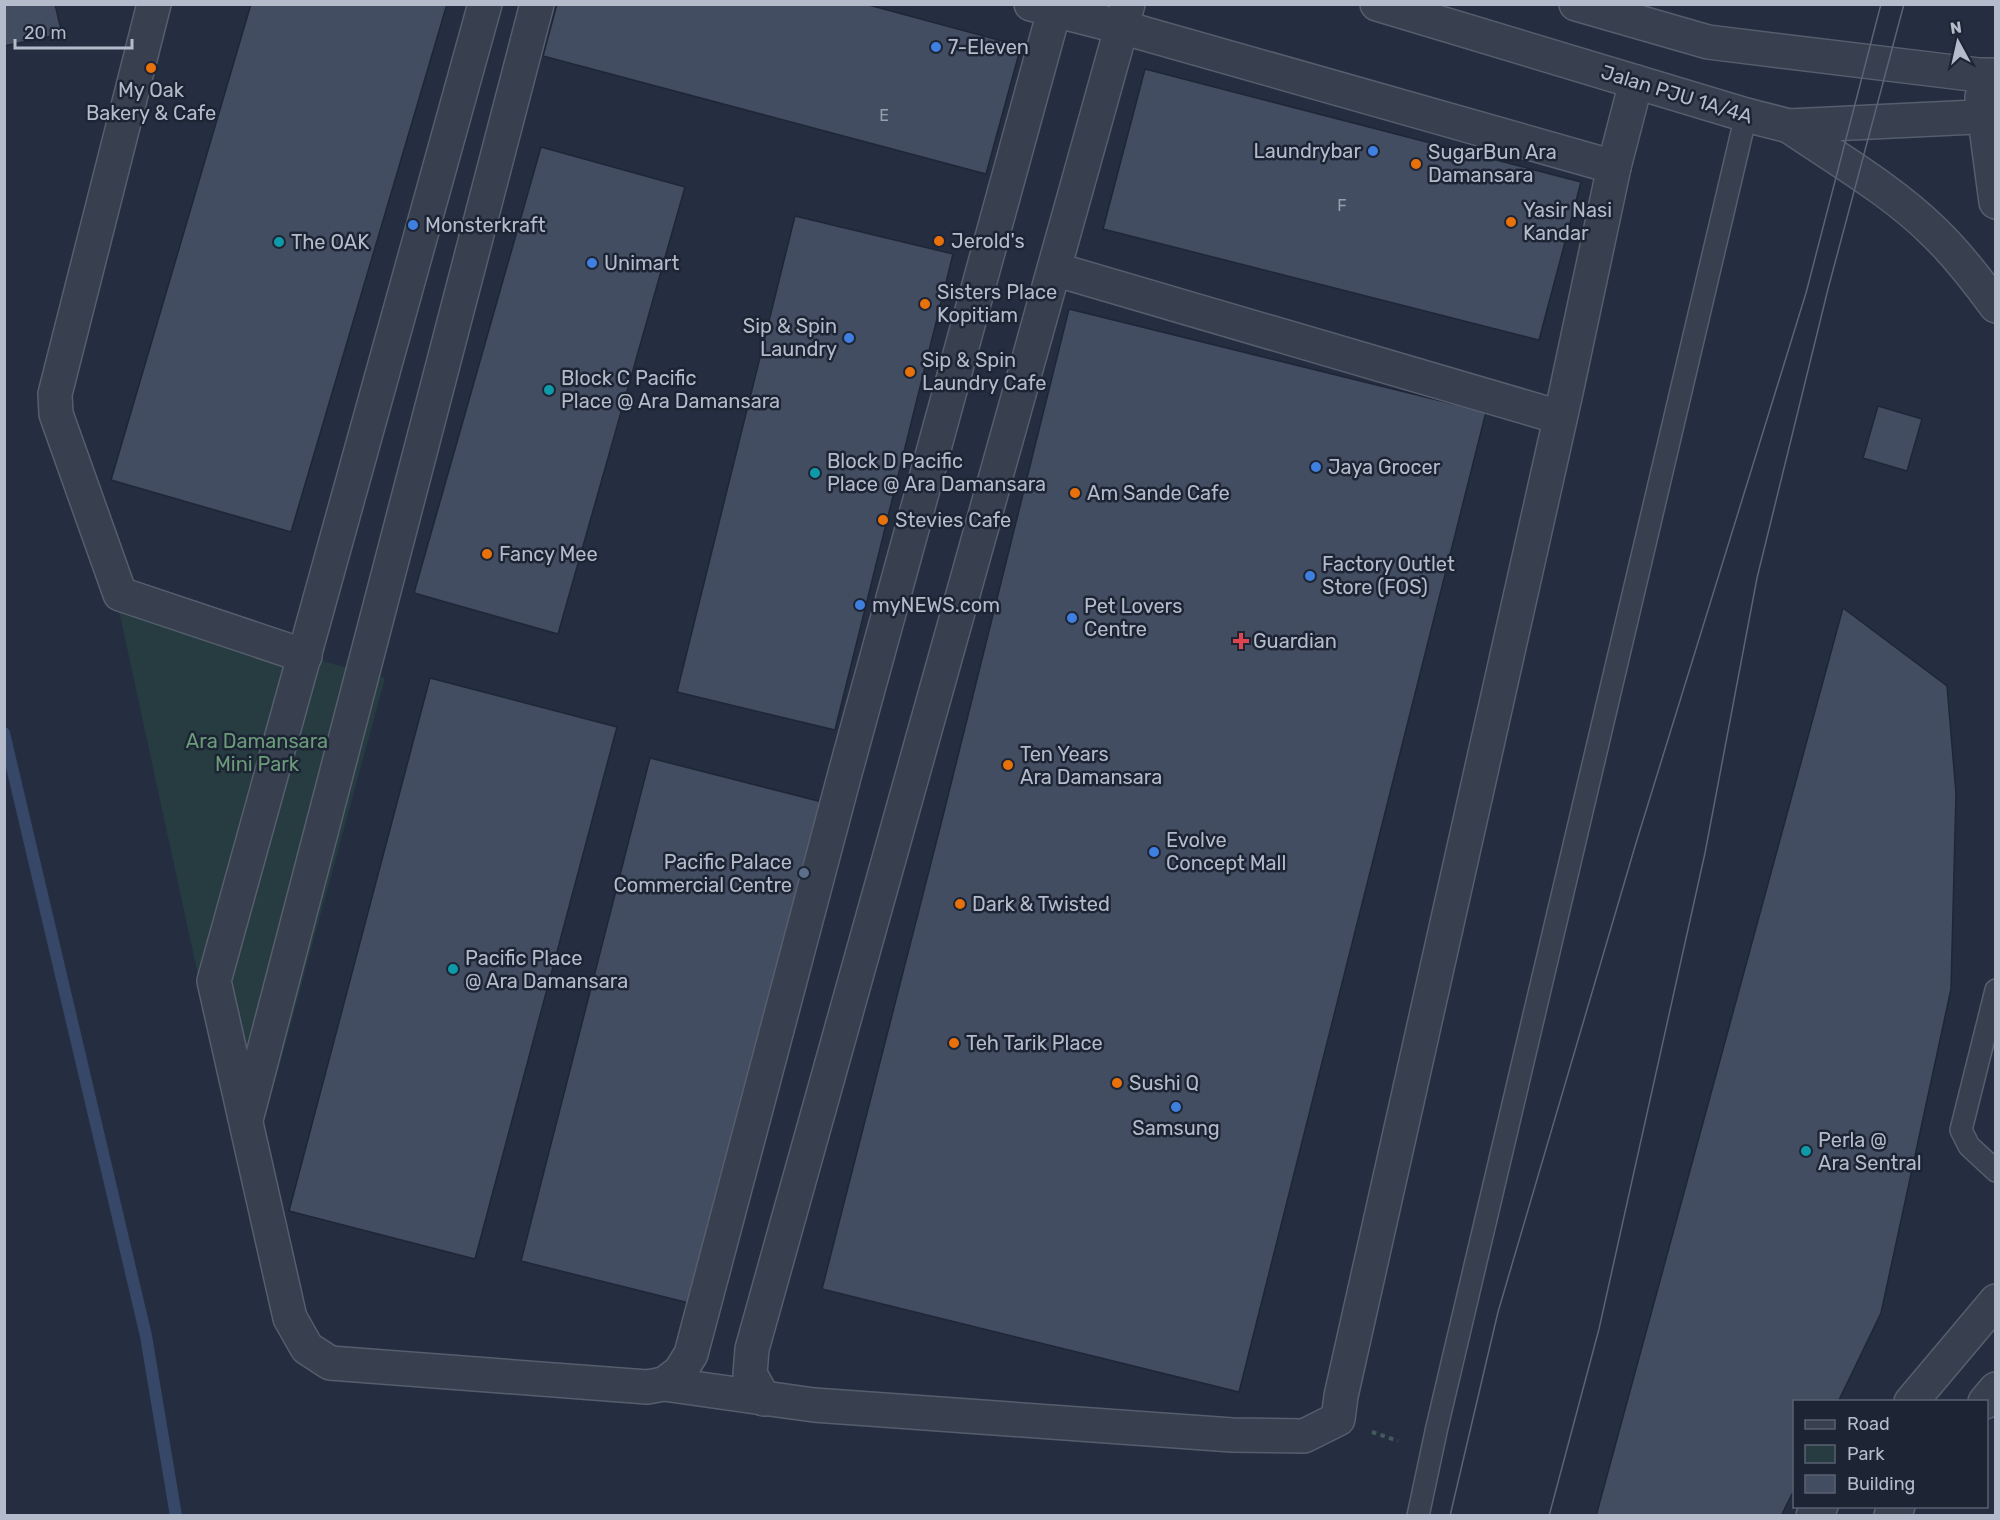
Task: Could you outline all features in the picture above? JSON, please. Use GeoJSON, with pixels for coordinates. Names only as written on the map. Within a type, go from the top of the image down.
{"type":"FeatureCollection","features":[{"type":"Feature","properties":{"kind":"street"},"geometry":{"type":"LineString","coordinates":[[154,4],[55,394],[56,414],[120,594],[304,656]]}},
{"type":"Feature","properties":{"kind":"street"},"geometry":{"type":"LineString","coordinates":[[485,4],[214,981],[290,1318],[307,1348],[330,1363],[647,1387],[664,1384],[814,1405],[1232,1435],[1304,1436],[1338,1419],[1341,1396],[1614,167],[1636,82]]}},
{"type":"Feature","properties":{"kind":"street"},"geometry":{"type":"LineString","coordinates":[[246,1120],[537,4]]}},
{"type":"Feature","properties":{"kind":"street","name":"Jalan PJU 1A/4A"},"geometry":{"type":"LineString","coordinates":[[1377,4],[1789,126],[1990,116]]}},
{"type":"Feature","properties":{"kind":"street"},"geometry":{"type":"LineString","coordinates":[[1576,4],[1708,42],[1987,75],[1995,202]]}},
{"type":"Feature","properties":{"kind":"street"},"geometry":{"type":"LineString","coordinates":[[664,1384],[680,1372],[691,1354],[1047,7],[1125,16],[1614,167]]}},
{"type":"Feature","properties":{"kind":"street"},"geometry":{"type":"LineString","coordinates":[[764,1399],[750,1374],[752,1349],[1125,16]]}},
{"type":"Feature","properties":{"kind":"street"},"geometry":{"type":"LineString","coordinates":[[1789,126],[1885,192],[1933,231],[1974,276],[1995,306]]}},
{"type":"Feature","properties":{"kind":"street"},"geometry":{"type":"LineString","coordinates":[[1054,269],[1559,417]]}},
{"type":"Feature","properties":{"kind":"street"},"geometry":{"type":"LineString","coordinates":[[1912,1400],[1995,1301]]}},
{"type":"Feature","properties":{"kind":"lane"},"geometry":{"type":"LineString","coordinates":[[1418,1515],[1439,1416],[1746,115]]}},
{"type":"Feature","properties":{"kind":"lane"},"geometry":{"type":"LineString","coordinates":[[1995,990],[1961,1130],[1969,1146],[1995,1171]]}},
{"type":"Feature","properties":{"kind":"green space","name":"Ara Damansara Mini Park"},"geometry":{"type":"Polygon","coordinates":[[[118,606],[385,678],[245,1192],[118,606]]]}},
{"type":"Feature","properties":{"kind":"building"},"geometry":{"type":"Polygon","coordinates":[[[4,4],[55,4],[62,34],[4,46],[4,4]]]}},
{"type":"Feature","properties":{"kind":"building","name":"The OAK"},"geometry":{"type":"Polygon","coordinates":[[[251,4],[447,4],[291,532],[111,480],[251,4]]]}},
{"type":"Feature","properties":{"kind":"building"},"geometry":{"type":"Polygon","coordinates":[[[557,4],[865,4],[1021,46],[986,174],[543,56],[557,4]]]}},
{"type":"Feature","properties":{"kind":"building"},"geometry":{"type":"Polygon","coordinates":[[[1145,69],[1581,182],[1539,340],[1103,229],[1145,69]]]}},
{"type":"Feature","properties":{"kind":"building","name":"Block C Pacific Place @ Ara Damansara"},"geometry":{"type":"Polygon","coordinates":[[[541,147],[685,187],[558,634],[414,593],[541,147]]]}},
{"type":"Feature","properties":{"kind":"building","name":"Block D Pacific Place @ Ara Damansara"},"geometry":{"type":"Polygon","coordinates":[[[795,216],[953,254],[835,730],[677,692],[795,216]]]}},
{"type":"Feature","properties":{"kind":"building","name":"Evolve Concept Mall"},"geometry":{"type":"Polygon","coordinates":[[[1069,309],[1486,412],[1239,1392],[822,1289],[1069,309]]]}},
{"type":"Feature","properties":{"kind":"building"},"geometry":{"type":"Polygon","coordinates":[[[1878,406],[1922,419],[1907,471],[1863,458],[1878,406]]]}},
{"type":"Feature","properties":{"kind":"building","name":"Perla @ Ara Sentral"},"geometry":{"type":"Polygon","coordinates":[[[1843,608],[1947,686],[1956,793],[1951,989],[1881,1313],[1839,1400],[1793,1400],[1793,1492],[1781,1516],[1596,1516],[1843,608]]]}},
{"type":"Feature","properties":{"kind":"building","name":"Pacific Place @ Ara Damansara"},"geometry":{"type":"Polygon","coordinates":[[[430,678],[617,727],[475,1259],[289,1211],[430,678]]]}},
{"type":"Feature","properties":{"kind":"building","name":"Pacific Place @ Ara Damansara"},"geometry":{"type":"Polygon","coordinates":[[[650,758],[826,803],[697,1305],[521,1261],[650,758]]]}},
{"type":"Feature","properties":{"kind":"waterway"},"geometry":{"type":"LineString","coordinates":[[4,733],[146,1336],[176,1516]]}},
{"type":"Feature","properties":{"kind":"tram line"},"geometry":{"type":"LineString","coordinates":[[1450,1516],[1498,1312],[1636,843],[1806,293],[1881,4]]}},
{"type":"Feature","properties":{"kind":"tram line"},"geometry":{"type":"LineString","coordinates":[[1549,1516],[1599,1329],[1705,853],[1757,578],[1828,289],[1904,4]]}},
{"type":"Feature","properties":{"kind":"place","name":"7-Eleven"},"geometry":{"type":"Point","coordinates":[936,47]}},
{"type":"Feature","properties":{"kind":"place","name":"My Oak Bakery & Cafe"},"geometry":{"type":"Point","coordinates":[151,68]}},
{"type":"Feature","properties":{"kind":"place","name":"Laundrybar"},"geometry":{"type":"Point","coordinates":[1373,151]}},
{"type":"Feature","properties":{"kind":"place","name":"SugarBun Ara Damansara"},"geometry":{"type":"Point","coordinates":[1416,164]}},
{"type":"Feature","properties":{"kind":"place","name":"Yasir Nasi Kandar"},"geometry":{"type":"Point","coordinates":[1511,222]}},
{"type":"Feature","properties":{"kind":"place","name":"Monsterkraft"},"geometry":{"type":"Point","coordinates":[413,225]}},
{"type":"Feature","properties":{"kind":"place","name":"Jerold's"},"geometry":{"type":"Point","coordinates":[939,241]}},
{"type":"Feature","properties":{"kind":"place","name":"The OAK"},"geometry":{"type":"Point","coordinates":[279,242]}},
{"type":"Feature","properties":{"kind":"place","name":"Unimart"},"geometry":{"type":"Point","coordinates":[592,263]}},
{"type":"Feature","properties":{"kind":"place","name":"Sisters Place Kopitiam"},"geometry":{"type":"Point","coordinates":[925,304]}},
{"type":"Feature","properties":{"kind":"place","name":"Sip & Spin Laundry"},"geometry":{"type":"Point","coordinates":[849,338]}},
{"type":"Feature","properties":{"kind":"place","name":"Sip & Spin Laundry Cafe"},"geometry":{"type":"Point","coordinates":[910,372]}},
{"type":"Feature","properties":{"kind":"place","name":"Block C Pacific Place @ Ara Damansara"},"geometry":{"type":"Point","coordinates":[549,390]}},
{"type":"Feature","properties":{"kind":"place","name":"Jaya Grocer"},"geometry":{"type":"Point","coordinates":[1316,467]}},
{"type":"Feature","properties":{"kind":"place","name":"Block D Pacific Place @ Ara Damansara"},"geometry":{"type":"Point","coordinates":[815,473]}},
{"type":"Feature","properties":{"kind":"place","name":"Am Sande Cafe"},"geometry":{"type":"Point","coordinates":[1075,493]}},
{"type":"Feature","properties":{"kind":"place","name":"Stevies Cafe"},"geometry":{"type":"Point","coordinates":[883,520]}},
{"type":"Feature","properties":{"kind":"place","name":"Fancy Mee"},"geometry":{"type":"Point","coordinates":[487,554]}},
{"type":"Feature","properties":{"kind":"place","name":"Factory Outlet Store (FOS)"},"geometry":{"type":"Point","coordinates":[1310,576]}},
{"type":"Feature","properties":{"kind":"place","name":"myNEWS.com"},"geometry":{"type":"Point","coordinates":[860,605]}},
{"type":"Feature","properties":{"kind":"place","name":"Pet Lovers Centre"},"geometry":{"type":"Point","coordinates":[1072,618]}},
{"type":"Feature","properties":{"kind":"place","name":"Guardian"},"geometry":{"type":"Point","coordinates":[1241,641]}},
{"type":"Feature","properties":{"kind":"place","name":"Ten Years Ara Damansara"},"geometry":{"type":"Point","coordinates":[1008,765]}},
{"type":"Feature","properties":{"kind":"place","name":"Evolve Concept Mall"},"geometry":{"type":"Point","coordinates":[1154,852]}},
{"type":"Feature","properties":{"kind":"place","name":"Pacific Palace Commercial Centre"},"geometry":{"type":"Point","coordinates":[804,873]}},
{"type":"Feature","properties":{"kind":"place","name":"Dark & Twisted"},"geometry":{"type":"Point","coordinates":[960,904]}},
{"type":"Feature","properties":{"kind":"place","name":"Pacific Place @ Ara Damansara"},"geometry":{"type":"Point","coordinates":[453,969]}},
{"type":"Feature","properties":{"kind":"place","name":"Teh Tarik Place"},"geometry":{"type":"Point","coordinates":[954,1043]}},
{"type":"Feature","properties":{"kind":"place","name":"Sushi Q"},"geometry":{"type":"Point","coordinates":[1117,1083]}},
{"type":"Feature","properties":{"kind":"place","name":"Samsung"},"geometry":{"type":"Point","coordinates":[1176,1107]}},
{"type":"Feature","properties":{"kind":"place","name":"Perla @ Ara Sentral"},"geometry":{"type":"Point","coordinates":[1806,1151]}}]}
